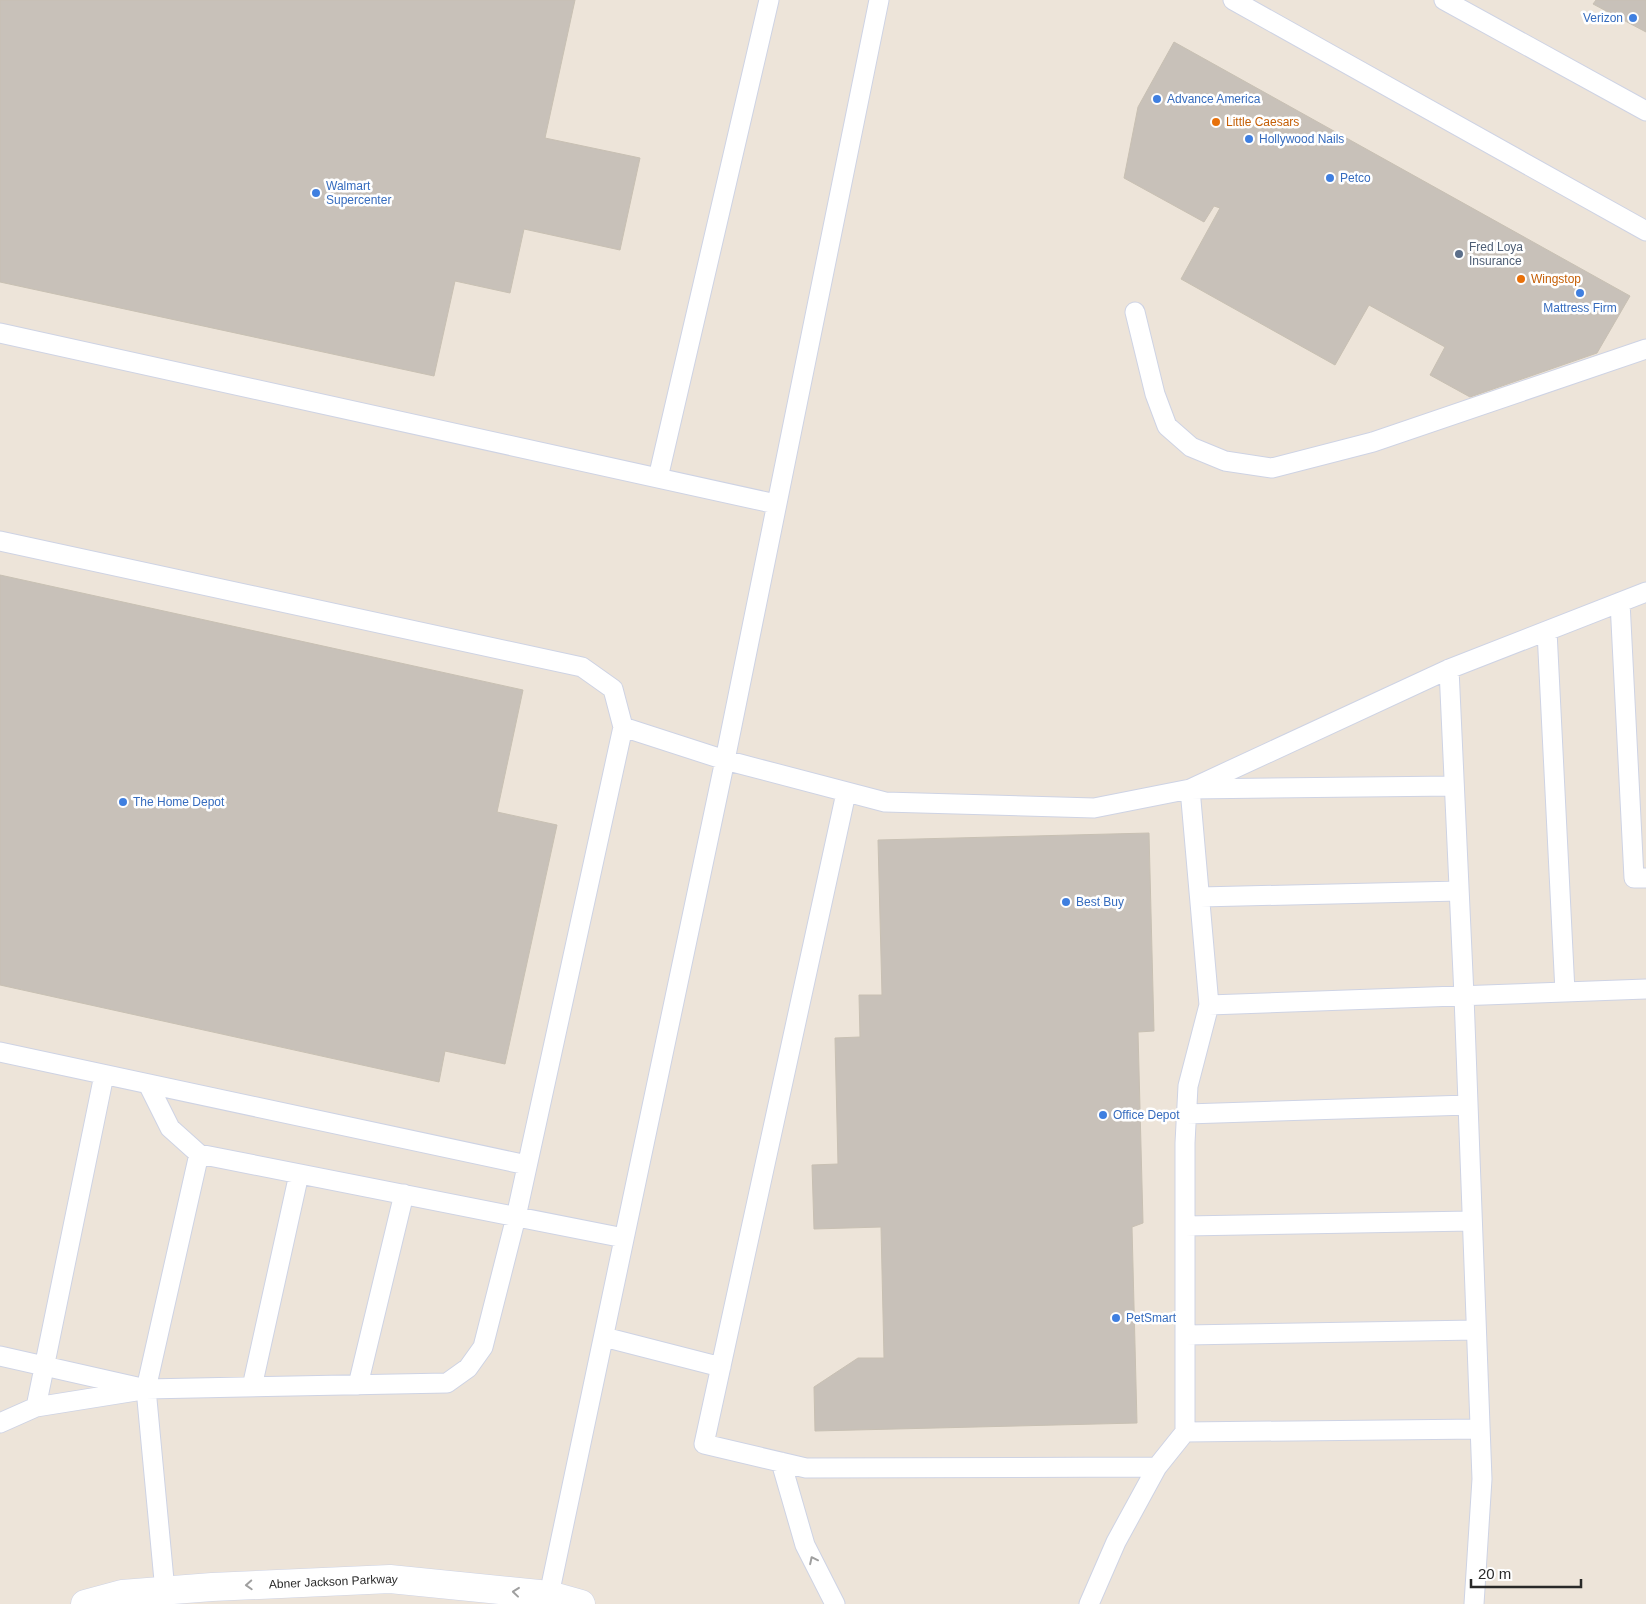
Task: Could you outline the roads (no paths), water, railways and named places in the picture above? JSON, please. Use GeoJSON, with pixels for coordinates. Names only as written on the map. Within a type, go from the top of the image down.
{"type":"FeatureCollection","features":[{"type":"Feature","properties":{"kind":"street","name":"Abner Jackson Parkway"},"geometry":{"type":"LineString","coordinates":[[84,1604],[122,1594],[390,1579],[549,1595],[581,1604]]}},
{"type":"Feature","properties":{"kind":"lane"},"geometry":{"type":"LineString","coordinates":[[658,478],[769,0]]}},
{"type":"Feature","properties":{"kind":"lane"},"geometry":{"type":"LineString","coordinates":[[549,1595],[725,760],[879,0]]}},
{"type":"Feature","properties":{"kind":"lane"},"geometry":{"type":"LineString","coordinates":[[1232,0],[1646,231]]}},
{"type":"Feature","properties":{"kind":"lane"},"geometry":{"type":"LineString","coordinates":[[1444,0],[1646,111]]}},
{"type":"Feature","properties":{"kind":"lane"},"geometry":{"type":"LineString","coordinates":[[1134,312],[1155,394],[1167,426],[1191,447],[1224,461],[1272,468],[1373,442],[1646,349]]}},
{"type":"Feature","properties":{"kind":"lane"},"geometry":{"type":"LineString","coordinates":[[0,333],[776,504]]}},
{"type":"Feature","properties":{"kind":"lane"},"geometry":{"type":"LineString","coordinates":[[0,541],[582,667],[613,689],[624,727],[516,1217],[483,1347],[468,1368],[447,1383],[146,1389],[36,1407],[0,1423]]}},
{"type":"Feature","properties":{"kind":"lane"},"geometry":{"type":"LineString","coordinates":[[1190,789],[1449,669],[1646,592]]}},
{"type":"Feature","properties":{"kind":"lane"},"geometry":{"type":"LineString","coordinates":[[1620,602],[1634,878],[1646,878]]}},
{"type":"Feature","properties":{"kind":"lane"},"geometry":{"type":"LineString","coordinates":[[1547,631],[1565,992]]}},
{"type":"Feature","properties":{"kind":"lane"},"geometry":{"type":"LineString","coordinates":[[1449,669],[1464,996],[1482,1478],[1474,1604]]}},
{"type":"Feature","properties":{"kind":"lane"},"geometry":{"type":"LineString","coordinates":[[624,727],[725,760],[885,802],[1094,808],[1190,789],[1454,786]]}},
{"type":"Feature","properties":{"kind":"lane"},"geometry":{"type":"LineString","coordinates":[[1088,1604],[1116,1542],[1157,1467],[1185,1432],[1185,1143],[1188,1086],[1209,1005],[1190,789]]}},
{"type":"Feature","properties":{"kind":"lane"},"geometry":{"type":"LineString","coordinates":[[846,793],[704,1444],[806,1468],[1157,1467]]}},
{"type":"Feature","properties":{"kind":"lane"},"geometry":{"type":"LineString","coordinates":[[1200,897],[1459,891]]}},
{"type":"Feature","properties":{"kind":"lane"},"geometry":{"type":"LineString","coordinates":[[1209,1005],[1646,989]]}},
{"type":"Feature","properties":{"kind":"lane"},"geometry":{"type":"LineString","coordinates":[[0,1052],[527,1165]]}},
{"type":"Feature","properties":{"kind":"lane"},"geometry":{"type":"LineString","coordinates":[[36,1407],[104,1075]]}},
{"type":"Feature","properties":{"kind":"lane"},"geometry":{"type":"LineString","coordinates":[[148,1084],[170,1128],[199,1154],[624,1238]]}},
{"type":"Feature","properties":{"kind":"lane"},"geometry":{"type":"LineString","coordinates":[[1187,1114],[1468,1105]]}},
{"type":"Feature","properties":{"kind":"lane"},"geometry":{"type":"LineString","coordinates":[[165,1591],[146,1389],[199,1154]]}},
{"type":"Feature","properties":{"kind":"lane"},"geometry":{"type":"LineString","coordinates":[[252,1387],[300,1174]]}},
{"type":"Feature","properties":{"kind":"lane"},"geometry":{"type":"LineString","coordinates":[[358,1385],[404,1194]]}},
{"type":"Feature","properties":{"kind":"lane"},"geometry":{"type":"LineString","coordinates":[[1185,1226],[1472,1221]]}},
{"type":"Feature","properties":{"kind":"lane"},"geometry":{"type":"LineString","coordinates":[[1186,1335],[1476,1330]]}},
{"type":"Feature","properties":{"kind":"lane"},"geometry":{"type":"LineString","coordinates":[[604,1337],[721,1367]]}},
{"type":"Feature","properties":{"kind":"lane"},"geometry":{"type":"LineString","coordinates":[[0,1356],[146,1389]]}},
{"type":"Feature","properties":{"kind":"lane"},"geometry":{"type":"LineString","coordinates":[[1185,1432],[1480,1429]]}},
{"type":"Feature","properties":{"kind":"lane"},"geometry":{"type":"LineString","coordinates":[[781,1462],[806,1545],[835,1604]]}},
{"type":"Feature","properties":{"kind":"place","name":"Verizon"},"geometry":{"type":"Point","coordinates":[1633,18]}},
{"type":"Feature","properties":{"kind":"place","name":"Advance America"},"geometry":{"type":"Point","coordinates":[1157,99]}},
{"type":"Feature","properties":{"kind":"place","name":"Little Caesars"},"geometry":{"type":"Point","coordinates":[1216,122]}},
{"type":"Feature","properties":{"kind":"place","name":"Hollywood Nails"},"geometry":{"type":"Point","coordinates":[1249,139]}},
{"type":"Feature","properties":{"kind":"place","name":"Petco"},"geometry":{"type":"Point","coordinates":[1330,178]}},
{"type":"Feature","properties":{"kind":"place","name":"Walmart Supercenter"},"geometry":{"type":"Point","coordinates":[316,193]}},
{"type":"Feature","properties":{"kind":"place","name":"Fred Loya Insurance"},"geometry":{"type":"Point","coordinates":[1459,254]}},
{"type":"Feature","properties":{"kind":"place","name":"Wingstop"},"geometry":{"type":"Point","coordinates":[1521,279]}},
{"type":"Feature","properties":{"kind":"place","name":"Mattress Firm"},"geometry":{"type":"Point","coordinates":[1580,293]}},
{"type":"Feature","properties":{"kind":"place","name":"The Home Depot"},"geometry":{"type":"Point","coordinates":[123,802]}},
{"type":"Feature","properties":{"kind":"place","name":"Best Buy"},"geometry":{"type":"Point","coordinates":[1066,902]}},
{"type":"Feature","properties":{"kind":"place","name":"Office Depot"},"geometry":{"type":"Point","coordinates":[1103,1115]}},
{"type":"Feature","properties":{"kind":"place","name":"PetSmart"},"geometry":{"type":"Point","coordinates":[1116,1318]}}]}
